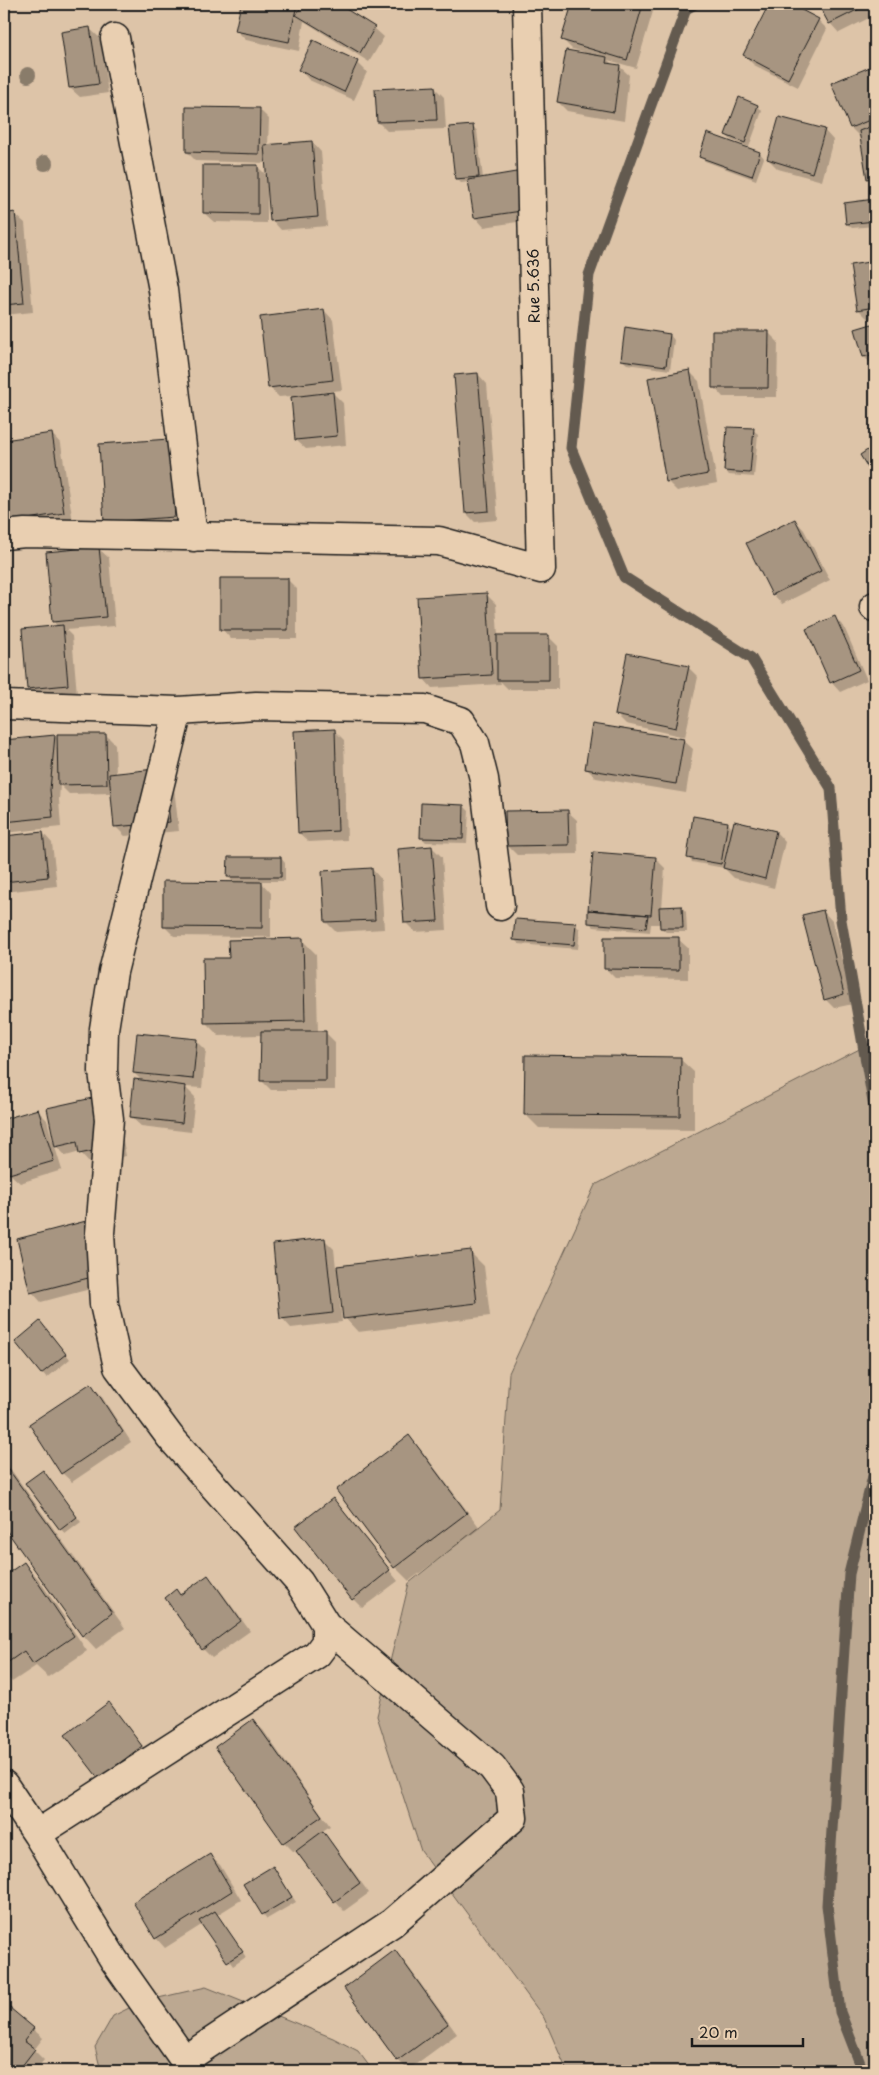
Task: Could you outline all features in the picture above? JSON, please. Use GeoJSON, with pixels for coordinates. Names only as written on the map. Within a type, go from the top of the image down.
{"type":"FeatureCollection","features":[{"type":"Feature","properties":{"kind":"street","name":"Rue 5.636"},"geometry":{"type":"LineString","coordinates":[[193,537],[439,541],[541,569],[527,4]]}},
{"type":"Feature","properties":{"kind":"street"},"geometry":{"type":"LineString","coordinates":[[4,535],[25,533],[193,537],[163,290],[115,38]]}},
{"type":"Feature","properties":{"kind":"street"},"geometry":{"type":"LineString","coordinates":[[4,705],[178,711],[256,706],[425,709],[461,721],[475,743],[484,779],[500,906]]}},
{"type":"Feature","properties":{"kind":"street"},"geometry":{"type":"LineString","coordinates":[[4,1785],[37,1834],[114,1960],[188,2066],[392,1923],[513,1818],[510,1791],[492,1767],[326,1626],[299,1582],[170,1438],[118,1367],[104,1304],[100,1233],[109,1119],[103,1071],[104,1029],[113,972],[178,711]]}},
{"type":"Feature","properties":{"kind":"street"},"geometry":{"type":"LineString","coordinates":[[37,1834],[318,1654],[326,1642],[326,1626]]}},
{"type":"Feature","properties":{"kind":"shaded area"},"geometry":{"type":"Polygon","coordinates":[[[875,1041],[875,2071],[567,2071],[544,2018],[421,1851],[377,1716],[409,1583],[500,1510],[509,1373],[595,1185],[875,1041]]]}},
{"type":"Feature","properties":{"kind":"shaded area"},"geometry":{"type":"Polygon","coordinates":[[[206,1987],[333,2038],[358,2051],[373,2071],[101,2071],[95,2047],[113,2016],[141,2002],[206,1987]]]}},
{"type":"Feature","properties":{"kind":"building"},"geometry":{"type":"Polygon","coordinates":[[[241,4],[297,4],[289,42],[235,31],[241,4]]]}},
{"type":"Feature","properties":{"kind":"building"},"geometry":{"type":"Polygon","coordinates":[[[303,4],[338,4],[375,27],[360,53],[296,15],[303,4]]]}},
{"type":"Feature","properties":{"kind":"building"},"geometry":{"type":"Polygon","coordinates":[[[572,4],[643,4],[627,60],[561,40],[572,4]]]}},
{"type":"Feature","properties":{"kind":"building"},"geometry":{"type":"Polygon","coordinates":[[[769,4],[790,4],[819,19],[788,79],[743,55],[769,4]]]}},
{"type":"Feature","properties":{"kind":"building"},"geometry":{"type":"Polygon","coordinates":[[[818,4],[869,4],[829,24],[818,4]]]}},
{"type":"Feature","properties":{"kind":"building"},"geometry":{"type":"Polygon","coordinates":[[[90,27],[99,84],[69,88],[61,32],[90,27]]]}},
{"type":"Feature","properties":{"kind":"building"},"geometry":{"type":"Polygon","coordinates":[[[313,40],[358,61],[344,92],[298,70],[313,40]]]}},
{"type":"Feature","properties":{"kind":"building"},"geometry":{"type":"Polygon","coordinates":[[[566,50],[607,57],[606,63],[620,65],[614,112],[557,102],[566,50]]]}},
{"type":"Feature","properties":{"kind":"building"},"geometry":{"type":"Polygon","coordinates":[[[875,65],[875,118],[850,128],[831,83],[875,65]]]}},
{"type":"Feature","properties":{"kind":"building"},"geometry":{"type":"Polygon","coordinates":[[[435,86],[437,120],[377,122],[375,89],[435,86]]]}},
{"type":"Feature","properties":{"kind":"building"},"geometry":{"type":"Polygon","coordinates":[[[739,97],[758,105],[745,143],[725,135],[739,97]]]}},
{"type":"Feature","properties":{"kind":"building"},"geometry":{"type":"Polygon","coordinates":[[[186,107],[260,108],[259,154],[186,152],[186,107]]]}},
{"type":"Feature","properties":{"kind":"building"},"geometry":{"type":"Polygon","coordinates":[[[779,117],[825,129],[812,173],[767,159],[779,117]]]}},
{"type":"Feature","properties":{"kind":"building"},"geometry":{"type":"Polygon","coordinates":[[[473,125],[479,177],[455,179],[449,127],[473,125]]]}},
{"type":"Feature","properties":{"kind":"building"},"geometry":{"type":"Polygon","coordinates":[[[875,125],[875,177],[867,179],[859,131],[875,125]]]}},
{"type":"Feature","properties":{"kind":"building"},"geometry":{"type":"Polygon","coordinates":[[[707,133],[760,152],[752,176],[699,157],[707,133]]]}},
{"type":"Feature","properties":{"kind":"building"},"geometry":{"type":"Polygon","coordinates":[[[312,141],[318,217],[270,221],[264,145],[312,141]]]}},
{"type":"Feature","properties":{"kind":"building"},"geometry":{"type":"Polygon","coordinates":[[[203,165],[258,165],[258,214],[203,213],[203,165]]]}},
{"type":"Feature","properties":{"kind":"building"},"geometry":{"type":"Polygon","coordinates":[[[522,171],[528,210],[474,218],[468,180],[522,171]]]}},
{"type":"Feature","properties":{"kind":"building"},"geometry":{"type":"Polygon","coordinates":[[[875,199],[875,221],[846,224],[844,203],[875,199]]]}},
{"type":"Feature","properties":{"kind":"building"},"geometry":{"type":"Polygon","coordinates":[[[15,212],[24,303],[4,305],[4,214],[15,212]]]}},
{"type":"Feature","properties":{"kind":"building"},"geometry":{"type":"Polygon","coordinates":[[[875,261],[875,307],[857,310],[850,265],[875,261]]]}},
{"type":"Feature","properties":{"kind":"building"},"geometry":{"type":"Polygon","coordinates":[[[324,309],[333,380],[268,388],[260,317],[324,309]]]}},
{"type":"Feature","properties":{"kind":"building"},"geometry":{"type":"Polygon","coordinates":[[[875,323],[875,354],[863,357],[855,329],[875,323]]]}},
{"type":"Feature","properties":{"kind":"building"},"geometry":{"type":"Polygon","coordinates":[[[625,327],[670,334],[666,366],[621,360],[625,327]]]}},
{"type":"Feature","properties":{"kind":"building"},"geometry":{"type":"Polygon","coordinates":[[[712,331],[769,331],[768,388],[712,388],[712,331]]]}},
{"type":"Feature","properties":{"kind":"building"},"geometry":{"type":"Polygon","coordinates":[[[690,370],[708,474],[666,482],[648,378],[690,370]]]}},
{"type":"Feature","properties":{"kind":"building"},"geometry":{"type":"Polygon","coordinates":[[[478,373],[489,511],[465,513],[454,375],[478,373]]]}},
{"type":"Feature","properties":{"kind":"building"},"geometry":{"type":"Polygon","coordinates":[[[333,392],[337,436],[295,440],[291,397],[333,392]]]}},
{"type":"Feature","properties":{"kind":"building"},"geometry":{"type":"Polygon","coordinates":[[[727,427],[754,428],[750,473],[724,471],[727,427]]]}},
{"type":"Feature","properties":{"kind":"building"},"geometry":{"type":"Polygon","coordinates":[[[52,433],[64,513],[9,522],[4,492],[4,440],[52,433]]]}},
{"type":"Feature","properties":{"kind":"building"},"geometry":{"type":"Polygon","coordinates":[[[169,439],[175,517],[104,522],[99,444],[169,439]]]}},
{"type":"Feature","properties":{"kind":"building"},"geometry":{"type":"Polygon","coordinates":[[[875,445],[875,479],[860,455],[875,445]]]}},
{"type":"Feature","properties":{"kind":"building"},"geometry":{"type":"Polygon","coordinates":[[[795,519],[821,571],[772,595],[746,543],[795,519]]]}},
{"type":"Feature","properties":{"kind":"building"},"geometry":{"type":"Polygon","coordinates":[[[99,547],[106,617],[52,622],[46,552],[99,547]]]}},
{"type":"Feature","properties":{"kind":"building"},"geometry":{"type":"Polygon","coordinates":[[[220,578],[288,578],[288,630],[220,630],[220,578]]]}},
{"type":"Feature","properties":{"kind":"building"},"geometry":{"type":"Polygon","coordinates":[[[487,593],[492,675],[422,679],[417,597],[487,593]]]}},
{"type":"Feature","properties":{"kind":"building"},"geometry":{"type":"Polygon","coordinates":[[[835,616],[859,670],[830,683],[806,629],[835,616]]]}},
{"type":"Feature","properties":{"kind":"building"},"geometry":{"type":"Polygon","coordinates":[[[63,625],[68,685],[27,689],[22,629],[63,625]]]}},
{"type":"Feature","properties":{"kind":"building"},"geometry":{"type":"Polygon","coordinates":[[[497,635],[549,635],[549,680],[497,680],[497,635]]]}},
{"type":"Feature","properties":{"kind":"building"},"geometry":{"type":"Polygon","coordinates":[[[627,653],[689,666],[676,728],[615,715],[627,653]]]}},
{"type":"Feature","properties":{"kind":"building"},"geometry":{"type":"Polygon","coordinates":[[[592,724],[684,739],[676,784],[585,769],[592,724]]]}},
{"type":"Feature","properties":{"kind":"building"},"geometry":{"type":"Polygon","coordinates":[[[335,729],[338,831],[298,833],[294,731],[335,729]]]}},
{"type":"Feature","properties":{"kind":"building"},"geometry":{"type":"Polygon","coordinates":[[[57,734],[106,734],[107,784],[58,785],[57,734]]]}},
{"type":"Feature","properties":{"kind":"building"},"geometry":{"type":"Polygon","coordinates":[[[55,735],[50,790],[53,817],[4,822],[4,740],[55,735]]]}},
{"type":"Feature","properties":{"kind":"building"},"geometry":{"type":"Polygon","coordinates":[[[164,768],[170,822],[114,827],[109,774],[164,768]]]}},
{"type":"Feature","properties":{"kind":"building"},"geometry":{"type":"Polygon","coordinates":[[[421,803],[464,805],[463,839],[420,838],[421,803]]]}},
{"type":"Feature","properties":{"kind":"building"},"geometry":{"type":"Polygon","coordinates":[[[568,810],[569,845],[506,846],[505,811],[568,810]]]}},
{"type":"Feature","properties":{"kind":"building"},"geometry":{"type":"Polygon","coordinates":[[[693,816],[728,822],[721,864],[687,858],[693,816]]]}},
{"type":"Feature","properties":{"kind":"building"},"geometry":{"type":"Polygon","coordinates":[[[734,821],[776,831],[765,879],[723,868],[734,821]]]}},
{"type":"Feature","properties":{"kind":"building"},"geometry":{"type":"Polygon","coordinates":[[[43,832],[48,877],[4,882],[4,836],[43,832]]]}},
{"type":"Feature","properties":{"kind":"building"},"geometry":{"type":"Polygon","coordinates":[[[432,846],[438,921],[404,923],[398,849],[432,846]]]}},
{"type":"Feature","properties":{"kind":"building"},"geometry":{"type":"Polygon","coordinates":[[[593,852],[656,857],[651,915],[588,910],[593,852]]]}},
{"type":"Feature","properties":{"kind":"building"},"geometry":{"type":"Polygon","coordinates":[[[228,857],[281,857],[281,877],[227,877],[228,857]]]}},
{"type":"Feature","properties":{"kind":"building"},"geometry":{"type":"Polygon","coordinates":[[[372,868],[375,920],[325,922],[322,871],[372,868]]]}},
{"type":"Feature","properties":{"kind":"building"},"geometry":{"type":"Polygon","coordinates":[[[163,881],[262,882],[262,928],[163,927],[163,881]]]}},
{"type":"Feature","properties":{"kind":"building"},"geometry":{"type":"Polygon","coordinates":[[[682,906],[683,928],[660,928],[659,907],[682,906]]]}},
{"type":"Feature","properties":{"kind":"building"},"geometry":{"type":"Polygon","coordinates":[[[588,910],[648,915],[646,928],[588,923],[588,910]]]}},
{"type":"Feature","properties":{"kind":"building"},"geometry":{"type":"Polygon","coordinates":[[[823,910],[844,994],[824,1000],[802,915],[823,910]]]}},
{"type":"Feature","properties":{"kind":"building"},"geometry":{"type":"Polygon","coordinates":[[[515,919],[576,923],[574,945],[513,940],[515,919]]]}},
{"type":"Feature","properties":{"kind":"building"},"geometry":{"type":"Polygon","coordinates":[[[604,937],[679,937],[679,970],[604,969],[604,937]]]}},
{"type":"Feature","properties":{"kind":"building"},"geometry":{"type":"Polygon","coordinates":[[[303,938],[305,1021],[204,1023],[203,958],[229,958],[228,940],[303,938]]]}},
{"type":"Feature","properties":{"kind":"building"},"geometry":{"type":"Polygon","coordinates":[[[261,1031],[326,1031],[326,1081],[260,1081],[261,1031]]]}},
{"type":"Feature","properties":{"kind":"building"},"geometry":{"type":"Polygon","coordinates":[[[137,1033],[197,1039],[193,1079],[133,1073],[137,1033]]]}},
{"type":"Feature","properties":{"kind":"building"},"geometry":{"type":"Polygon","coordinates":[[[525,1055],[681,1057],[680,1116],[524,1115],[525,1055]]]}},
{"type":"Feature","properties":{"kind":"building"},"geometry":{"type":"Polygon","coordinates":[[[134,1079],[186,1086],[182,1123],[130,1117],[134,1079]]]}},
{"type":"Feature","properties":{"kind":"building"},"geometry":{"type":"Polygon","coordinates":[[[106,1095],[117,1146],[79,1154],[77,1142],[55,1147],[47,1108],[106,1095]]]}},
{"type":"Feature","properties":{"kind":"building"},"geometry":{"type":"Polygon","coordinates":[[[38,1109],[54,1161],[9,1174],[4,1155],[4,1119],[38,1109]]]}},
{"type":"Feature","properties":{"kind":"building"},"geometry":{"type":"Polygon","coordinates":[[[86,1221],[100,1275],[30,1293],[17,1239],[86,1221]]]}},
{"type":"Feature","properties":{"kind":"building"},"geometry":{"type":"Polygon","coordinates":[[[325,1238],[333,1313],[280,1319],[273,1244],[325,1238]]]}},
{"type":"Feature","properties":{"kind":"building"},"geometry":{"type":"Polygon","coordinates":[[[471,1250],[477,1303],[343,1319],[337,1266],[471,1250]]]}},
{"type":"Feature","properties":{"kind":"building"},"geometry":{"type":"Polygon","coordinates":[[[40,1321],[66,1354],[41,1374],[15,1342],[40,1321]]]}},
{"type":"Feature","properties":{"kind":"building"},"geometry":{"type":"Polygon","coordinates":[[[91,1383],[123,1432],[61,1474],[29,1424],[91,1383]]]}},
{"type":"Feature","properties":{"kind":"building"},"geometry":{"type":"Polygon","coordinates":[[[409,1435],[467,1513],[394,1568],[336,1490],[409,1435]]]}},
{"type":"Feature","properties":{"kind":"building"},"geometry":{"type":"Polygon","coordinates":[[[4,1463],[112,1613],[82,1636],[4,1527],[4,1463]]]}},
{"type":"Feature","properties":{"kind":"building"},"geometry":{"type":"Polygon","coordinates":[[[43,1470],[77,1517],[60,1530],[25,1483],[43,1470]]]}},
{"type":"Feature","properties":{"kind":"building"},"geometry":{"type":"Polygon","coordinates":[[[333,1498],[390,1570],[352,1600],[295,1527],[333,1498]]]}},
{"type":"Feature","properties":{"kind":"building"},"geometry":{"type":"Polygon","coordinates":[[[24,1562],[74,1636],[33,1664],[24,1651],[4,1665],[4,1576],[24,1562]]]}},
{"type":"Feature","properties":{"kind":"building"},"geometry":{"type":"Polygon","coordinates":[[[208,1575],[241,1621],[202,1650],[165,1598],[176,1589],[180,1595],[208,1575]]]}},
{"type":"Feature","properties":{"kind":"building"},"geometry":{"type":"Polygon","coordinates":[[[109,1702],[142,1746],[99,1779],[65,1735],[109,1702]]]}},
{"type":"Feature","properties":{"kind":"building"},"geometry":{"type":"Polygon","coordinates":[[[253,1719],[322,1816],[283,1843],[215,1747],[253,1719]]]}},
{"type":"Feature","properties":{"kind":"building"},"geometry":{"type":"Polygon","coordinates":[[[323,1831],[360,1883],[334,1902],[296,1851],[323,1831]]]}},
{"type":"Feature","properties":{"kind":"building"},"geometry":{"type":"Polygon","coordinates":[[[210,1854],[232,1891],[155,1939],[133,1902],[210,1854]]]}},
{"type":"Feature","properties":{"kind":"building"},"geometry":{"type":"Polygon","coordinates":[[[273,1866],[292,1897],[262,1915],[243,1884],[273,1866]]]}},
{"type":"Feature","properties":{"kind":"building"},"geometry":{"type":"Polygon","coordinates":[[[215,1911],[243,1952],[227,1962],[199,1921],[215,1911]]]}},
{"type":"Feature","properties":{"kind":"building"},"geometry":{"type":"Polygon","coordinates":[[[395,1950],[448,2024],[397,2061],[344,1988],[395,1950]]]}},
{"type":"Feature","properties":{"kind":"building"},"geometry":{"type":"Polygon","coordinates":[[[4,2003],[34,2028],[24,2041],[35,2049],[18,2071],[9,2066],[4,2071],[4,2003]]]}},
{"type":"Feature","properties":{"kind":"waterway"},"geometry":{"type":"LineString","coordinates":[[695,4],[686,9],[589,275],[571,448],[624,577],[751,658],[831,788],[841,920],[875,1113]]}},
{"type":"Feature","properties":{"kind":"waterway"},"geometry":{"type":"LineString","coordinates":[[863,2071],[840,2012],[827,1905],[849,1574],[875,1468]]}}]}
